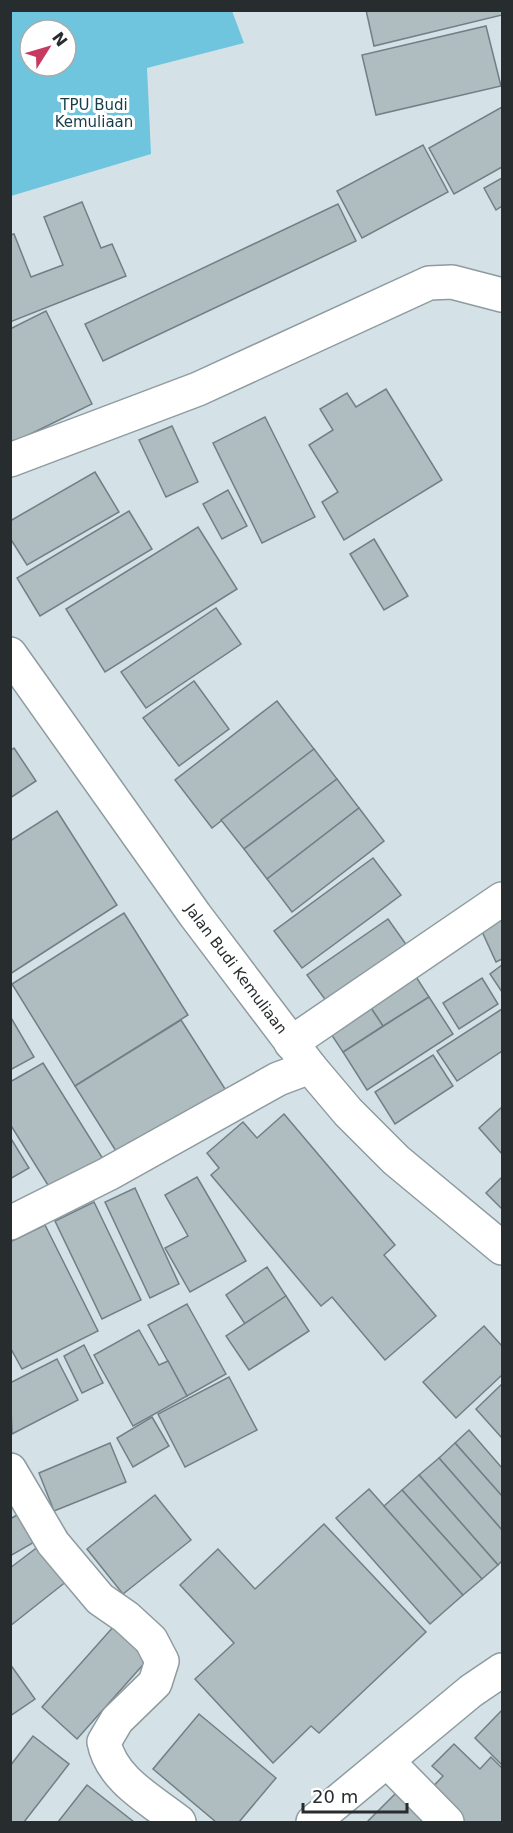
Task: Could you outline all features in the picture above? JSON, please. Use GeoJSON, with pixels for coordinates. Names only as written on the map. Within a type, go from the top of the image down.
{"type":"FeatureCollection","features":[{"type":"Feature","properties":{"kind":"street"},"geometry":{"type":"LineString","coordinates":[[10,460],[198,389],[429,283],[452,282],[502,295]]}},
{"type":"Feature","properties":{"kind":"street","name":"Jalan Budi Kemuliaan"},"geometry":{"type":"LineString","coordinates":[[10,654],[195,915],[300,1055],[348,1112],[396,1160],[502,1248]]}},
{"type":"Feature","properties":{"kind":"street"},"geometry":{"type":"LineString","coordinates":[[10,1223],[108,1174],[278,1079],[300,1055],[502,899]]}},
{"type":"Feature","properties":{"kind":"street"},"geometry":{"type":"LineString","coordinates":[[10,1470],[53,1543],[100,1599],[126,1617],[151,1640],[162,1661],[155,1683],[117,1720],[104,1742],[107,1756],[117,1772],[179,1822]]}},
{"type":"Feature","properties":{"kind":"street"},"geometry":{"type":"LineString","coordinates":[[313,1822],[471,1691],[502,1670]]}},
{"type":"Feature","properties":{"kind":"street"},"geometry":{"type":"LineString","coordinates":[[388,1762],[447,1822]]}},
{"type":"Feature","properties":{"kind":"green space","name":"TPU Budi Kemuliaan"},"geometry":{"type":"Polygon","coordinates":[[[11,10],[232,11],[244,43],[147,68],[151,154],[11,196],[11,10]]]}},
{"type":"Feature","properties":{"kind":"building"},"geometry":{"type":"Polygon","coordinates":[[[366,10],[502,10],[502,15],[374,46],[366,10]]]}},
{"type":"Feature","properties":{"kind":"building"},"geometry":{"type":"Polygon","coordinates":[[[486,26],[501,86],[376,115],[362,55],[486,26]]]}},
{"type":"Feature","properties":{"kind":"building"},"geometry":{"type":"Polygon","coordinates":[[[502,107],[502,167],[454,194],[429,148],[502,107]]]}},
{"type":"Feature","properties":{"kind":"building"},"geometry":{"type":"Polygon","coordinates":[[[423,145],[448,192],[362,238],[337,191],[423,145]]]}},
{"type":"Feature","properties":{"kind":"building"},"geometry":{"type":"Polygon","coordinates":[[[502,178],[502,206],[496,210],[484,188],[502,178]]]}},
{"type":"Feature","properties":{"kind":"building"},"geometry":{"type":"Polygon","coordinates":[[[82,202],[101,248],[112,244],[126,276],[10,322],[10,235],[14,234],[31,277],[63,265],[44,217],[82,202]]]}},
{"type":"Feature","properties":{"kind":"building"},"geometry":{"type":"Polygon","coordinates":[[[338,204],[356,241],[103,361],[85,324],[338,204]]]}},
{"type":"Feature","properties":{"kind":"building"},"geometry":{"type":"Polygon","coordinates":[[[46,311],[92,404],[10,444],[10,329],[46,311]]]}},
{"type":"Feature","properties":{"kind":"building"},"geometry":{"type":"Polygon","coordinates":[[[386,389],[442,480],[344,540],[322,502],[338,492],[309,445],[333,430],[320,409],[347,393],[356,407],[386,389]]]}},
{"type":"Feature","properties":{"kind":"building"},"geometry":{"type":"Polygon","coordinates":[[[265,417],[315,517],[262,543],[213,443],[265,417]]]}},
{"type":"Feature","properties":{"kind":"building"},"geometry":{"type":"Polygon","coordinates":[[[172,426],[198,482],[166,497],[139,440],[172,426]]]}},
{"type":"Feature","properties":{"kind":"building"},"geometry":{"type":"Polygon","coordinates":[[[95,472],[119,512],[27,565],[10,538],[10,521],[95,472]]]}},
{"type":"Feature","properties":{"kind":"building"},"geometry":{"type":"Polygon","coordinates":[[[228,490],[247,526],[222,539],[203,504],[228,490]]]}},
{"type":"Feature","properties":{"kind":"building"},"geometry":{"type":"Polygon","coordinates":[[[129,511],[152,549],[40,616],[17,578],[129,511]]]}},
{"type":"Feature","properties":{"kind":"building"},"geometry":{"type":"Polygon","coordinates":[[[198,527],[237,589],[105,672],[66,609],[198,527]]]}},
{"type":"Feature","properties":{"kind":"building"},"geometry":{"type":"Polygon","coordinates":[[[374,539],[408,596],[384,610],[350,554],[374,539]]]}},
{"type":"Feature","properties":{"kind":"building"},"geometry":{"type":"Polygon","coordinates":[[[216,608],[241,644],[146,708],[121,672],[216,608]]]}},
{"type":"Feature","properties":{"kind":"building"},"geometry":{"type":"Polygon","coordinates":[[[194,681],[229,729],[179,766],[143,718],[194,681]]]}},
{"type":"Feature","properties":{"kind":"building"},"geometry":{"type":"Polygon","coordinates":[[[277,701],[314,749],[212,828],[175,780],[277,701]]]}},
{"type":"Feature","properties":{"kind":"building"},"geometry":{"type":"Polygon","coordinates":[[[14,748],[36,781],[10,798],[10,751],[14,748]]]}},
{"type":"Feature","properties":{"kind":"building"},"geometry":{"type":"Polygon","coordinates":[[[314,749],[337,779],[244,849],[221,820],[314,749]]]}},
{"type":"Feature","properties":{"kind":"building"},"geometry":{"type":"Polygon","coordinates":[[[337,779],[359,808],[267,879],[244,849],[337,779]]]}},
{"type":"Feature","properties":{"kind":"building"},"geometry":{"type":"Polygon","coordinates":[[[359,808],[384,841],[292,912],[267,879],[359,808]]]}},
{"type":"Feature","properties":{"kind":"building"},"geometry":{"type":"Polygon","coordinates":[[[57,811],[117,905],[10,974],[10,841],[57,811]]]}},
{"type":"Feature","properties":{"kind":"building"},"geometry":{"type":"Polygon","coordinates":[[[373,858],[401,895],[302,968],[274,931],[373,858]]]}},
{"type":"Feature","properties":{"kind":"building"},"geometry":{"type":"Polygon","coordinates":[[[124,913],[188,1015],[75,1086],[12,984],[124,913]]]}},
{"type":"Feature","properties":{"kind":"building"},"geometry":{"type":"Polygon","coordinates":[[[502,913],[502,959],[496,962],[479,925],[502,913]]]}},
{"type":"Feature","properties":{"kind":"building"},"geometry":{"type":"Polygon","coordinates":[[[388,919],[410,950],[330,1006],[307,975],[388,919]]]}},
{"type":"Feature","properties":{"kind":"building"},"geometry":{"type":"Polygon","coordinates":[[[502,965],[502,992],[490,974],[502,965]]]}},
{"type":"Feature","properties":{"kind":"building"},"geometry":{"type":"Polygon","coordinates":[[[411,969],[429,997],[383,1026],[365,999],[411,969]]]}},
{"type":"Feature","properties":{"kind":"building"},"geometry":{"type":"Polygon","coordinates":[[[482,978],[498,1004],[459,1029],[443,1003],[482,978]]]}},
{"type":"Feature","properties":{"kind":"building"},"geometry":{"type":"Polygon","coordinates":[[[429,997],[453,1034],[367,1090],[343,1052],[429,997]]]}},
{"type":"Feature","properties":{"kind":"building"},"geometry":{"type":"Polygon","coordinates":[[[365,999],[383,1026],[343,1052],[325,1025],[365,999]]]}},
{"type":"Feature","properties":{"kind":"building"},"geometry":{"type":"Polygon","coordinates":[[[502,1009],[502,1051],[457,1081],[437,1051],[502,1009]]]}},
{"type":"Feature","properties":{"kind":"building"},"geometry":{"type":"Polygon","coordinates":[[[10,1016],[34,1057],[10,1070],[10,1016]]]}},
{"type":"Feature","properties":{"kind":"building"},"geometry":{"type":"Polygon","coordinates":[[[181,1020],[227,1092],[121,1159],[75,1086],[181,1020]]]}},
{"type":"Feature","properties":{"kind":"building"},"geometry":{"type":"Polygon","coordinates":[[[433,1055],[453,1086],[395,1124],[375,1092],[433,1055]]]}},
{"type":"Feature","properties":{"kind":"building"},"geometry":{"type":"Polygon","coordinates":[[[43,1063],[103,1159],[51,1190],[10,1124],[10,1082],[43,1063]]]}},
{"type":"Feature","properties":{"kind":"building"},"geometry":{"type":"Polygon","coordinates":[[[502,1107],[502,1154],[479,1128],[502,1107]]]}},
{"type":"Feature","properties":{"kind":"building"},"geometry":{"type":"Polygon","coordinates":[[[284,1114],[395,1245],[384,1255],[436,1316],[385,1360],[332,1297],[321,1306],[211,1175],[219,1168],[207,1153],[243,1122],[257,1138],[284,1114]]]}},
{"type":"Feature","properties":{"kind":"building"},"geometry":{"type":"Polygon","coordinates":[[[10,1137],[29,1168],[10,1179],[10,1137]]]}},
{"type":"Feature","properties":{"kind":"building"},"geometry":{"type":"Polygon","coordinates":[[[197,1177],[246,1261],[190,1292],[165,1248],[188,1236],[165,1195],[197,1177]]]}},
{"type":"Feature","properties":{"kind":"building"},"geometry":{"type":"Polygon","coordinates":[[[502,1177],[502,1209],[486,1193],[502,1177]]]}},
{"type":"Feature","properties":{"kind":"building"},"geometry":{"type":"Polygon","coordinates":[[[135,1188],[179,1284],[150,1298],[105,1202],[135,1188]]]}},
{"type":"Feature","properties":{"kind":"building"},"geometry":{"type":"Polygon","coordinates":[[[94,1202],[141,1300],[102,1319],[55,1221],[94,1202]]]}},
{"type":"Feature","properties":{"kind":"building"},"geometry":{"type":"Polygon","coordinates":[[[45,1225],[98,1331],[22,1369],[10,1347],[10,1242],[45,1225]]]}},
{"type":"Feature","properties":{"kind":"building"},"geometry":{"type":"Polygon","coordinates":[[[267,1267],[286,1296],[245,1324],[226,1295],[267,1267]]]}},
{"type":"Feature","properties":{"kind":"building"},"geometry":{"type":"Polygon","coordinates":[[[286,1296],[309,1331],[249,1370],[226,1336],[286,1296]]]}},
{"type":"Feature","properties":{"kind":"building"},"geometry":{"type":"Polygon","coordinates":[[[187,1304],[226,1374],[187,1396],[148,1325],[187,1304]]]}},
{"type":"Feature","properties":{"kind":"building"},"geometry":{"type":"Polygon","coordinates":[[[484,1326],[502,1346],[502,1375],[456,1418],[423,1382],[484,1326]]]}},
{"type":"Feature","properties":{"kind":"building"},"geometry":{"type":"Polygon","coordinates":[[[139,1330],[159,1365],[168,1361],[187,1396],[133,1426],[94,1355],[139,1330]]]}},
{"type":"Feature","properties":{"kind":"building"},"geometry":{"type":"Polygon","coordinates":[[[84,1345],[103,1383],[82,1393],[64,1356],[84,1345]]]}},
{"type":"Feature","properties":{"kind":"building"},"geometry":{"type":"Polygon","coordinates":[[[57,1359],[78,1400],[12,1434],[10,1383],[57,1359]]]}},
{"type":"Feature","properties":{"kind":"building"},"geometry":{"type":"Polygon","coordinates":[[[229,1377],[257,1430],[185,1467],[158,1414],[229,1377]]]}},
{"type":"Feature","properties":{"kind":"building"},"geometry":{"type":"Polygon","coordinates":[[[502,1384],[502,1438],[476,1409],[502,1384]]]}},
{"type":"Feature","properties":{"kind":"building"},"geometry":{"type":"Polygon","coordinates":[[[152,1417],[169,1446],[133,1467],[117,1438],[152,1417]]]}},
{"type":"Feature","properties":{"kind":"building"},"geometry":{"type":"Polygon","coordinates":[[[469,1430],[502,1468],[502,1496],[455,1443],[469,1430]]]}},
{"type":"Feature","properties":{"kind":"building"},"geometry":{"type":"Polygon","coordinates":[[[110,1443],[126,1482],[54,1511],[39,1473],[110,1443]]]}},
{"type":"Feature","properties":{"kind":"building"},"geometry":{"type":"Polygon","coordinates":[[[455,1443],[502,1496],[502,1530],[439,1458],[455,1443]]]}},
{"type":"Feature","properties":{"kind":"building"},"geometry":{"type":"Polygon","coordinates":[[[439,1458],[502,1530],[502,1561],[498,1565],[419,1475],[439,1458]]]}},
{"type":"Feature","properties":{"kind":"building"},"geometry":{"type":"Polygon","coordinates":[[[419,1475],[498,1565],[482,1579],[402,1490],[419,1475]]]}},
{"type":"Feature","properties":{"kind":"building"},"geometry":{"type":"Polygon","coordinates":[[[369,1489],[463,1595],[430,1624],[336,1518],[369,1489]]]}},
{"type":"Feature","properties":{"kind":"building"},"geometry":{"type":"Polygon","coordinates":[[[402,1490],[482,1579],[463,1595],[384,1506],[402,1490]]]}},
{"type":"Feature","properties":{"kind":"building"},"geometry":{"type":"Polygon","coordinates":[[[155,1495],[191,1540],[123,1594],[87,1549],[155,1495]]]}},
{"type":"Feature","properties":{"kind":"building"},"geometry":{"type":"Polygon","coordinates":[[[26,1510],[43,1537],[10,1556],[10,1519],[26,1510]]]}},
{"type":"Feature","properties":{"kind":"building"},"geometry":{"type":"Polygon","coordinates":[[[324,1524],[426,1632],[319,1733],[311,1726],[273,1763],[195,1679],[234,1643],[180,1585],[218,1549],[255,1589],[324,1524]]]}},
{"type":"Feature","properties":{"kind":"building"},"geometry":{"type":"Polygon","coordinates":[[[39,1546],[67,1581],[10,1626],[10,1568],[39,1546]]]}},
{"type":"Feature","properties":{"kind":"building"},"geometry":{"type":"Polygon","coordinates":[[[114,1626],[149,1658],[77,1739],[42,1707],[114,1626]]]}},
{"type":"Feature","properties":{"kind":"building"},"geometry":{"type":"Polygon","coordinates":[[[10,1664],[35,1699],[10,1716],[10,1664]]]}},
{"type":"Feature","properties":{"kind":"building"},"geometry":{"type":"Polygon","coordinates":[[[502,1710],[502,1765],[475,1738],[502,1710]]]}},
{"type":"Feature","properties":{"kind":"building"},"geometry":{"type":"Polygon","coordinates":[[[199,1714],[276,1778],[239,1822],[216,1822],[153,1769],[199,1714]]]}},
{"type":"Feature","properties":{"kind":"building"},"geometry":{"type":"Polygon","coordinates":[[[33,1736],[69,1764],[24,1822],[10,1822],[10,1766],[33,1736]]]}},
{"type":"Feature","properties":{"kind":"building"},"geometry":{"type":"Polygon","coordinates":[[[454,1744],[480,1769],[491,1757],[502,1768],[502,1822],[449,1822],[424,1796],[443,1776],[432,1766],[454,1744]]]}},
{"type":"Feature","properties":{"kind":"building"},"geometry":{"type":"Polygon","coordinates":[[[87,1785],[134,1822],[58,1822],[87,1785]]]}},
{"type":"Feature","properties":{"kind":"building"},"geometry":{"type":"Polygon","coordinates":[[[397,1792],[428,1822],[367,1822],[397,1792]]]}}]}
